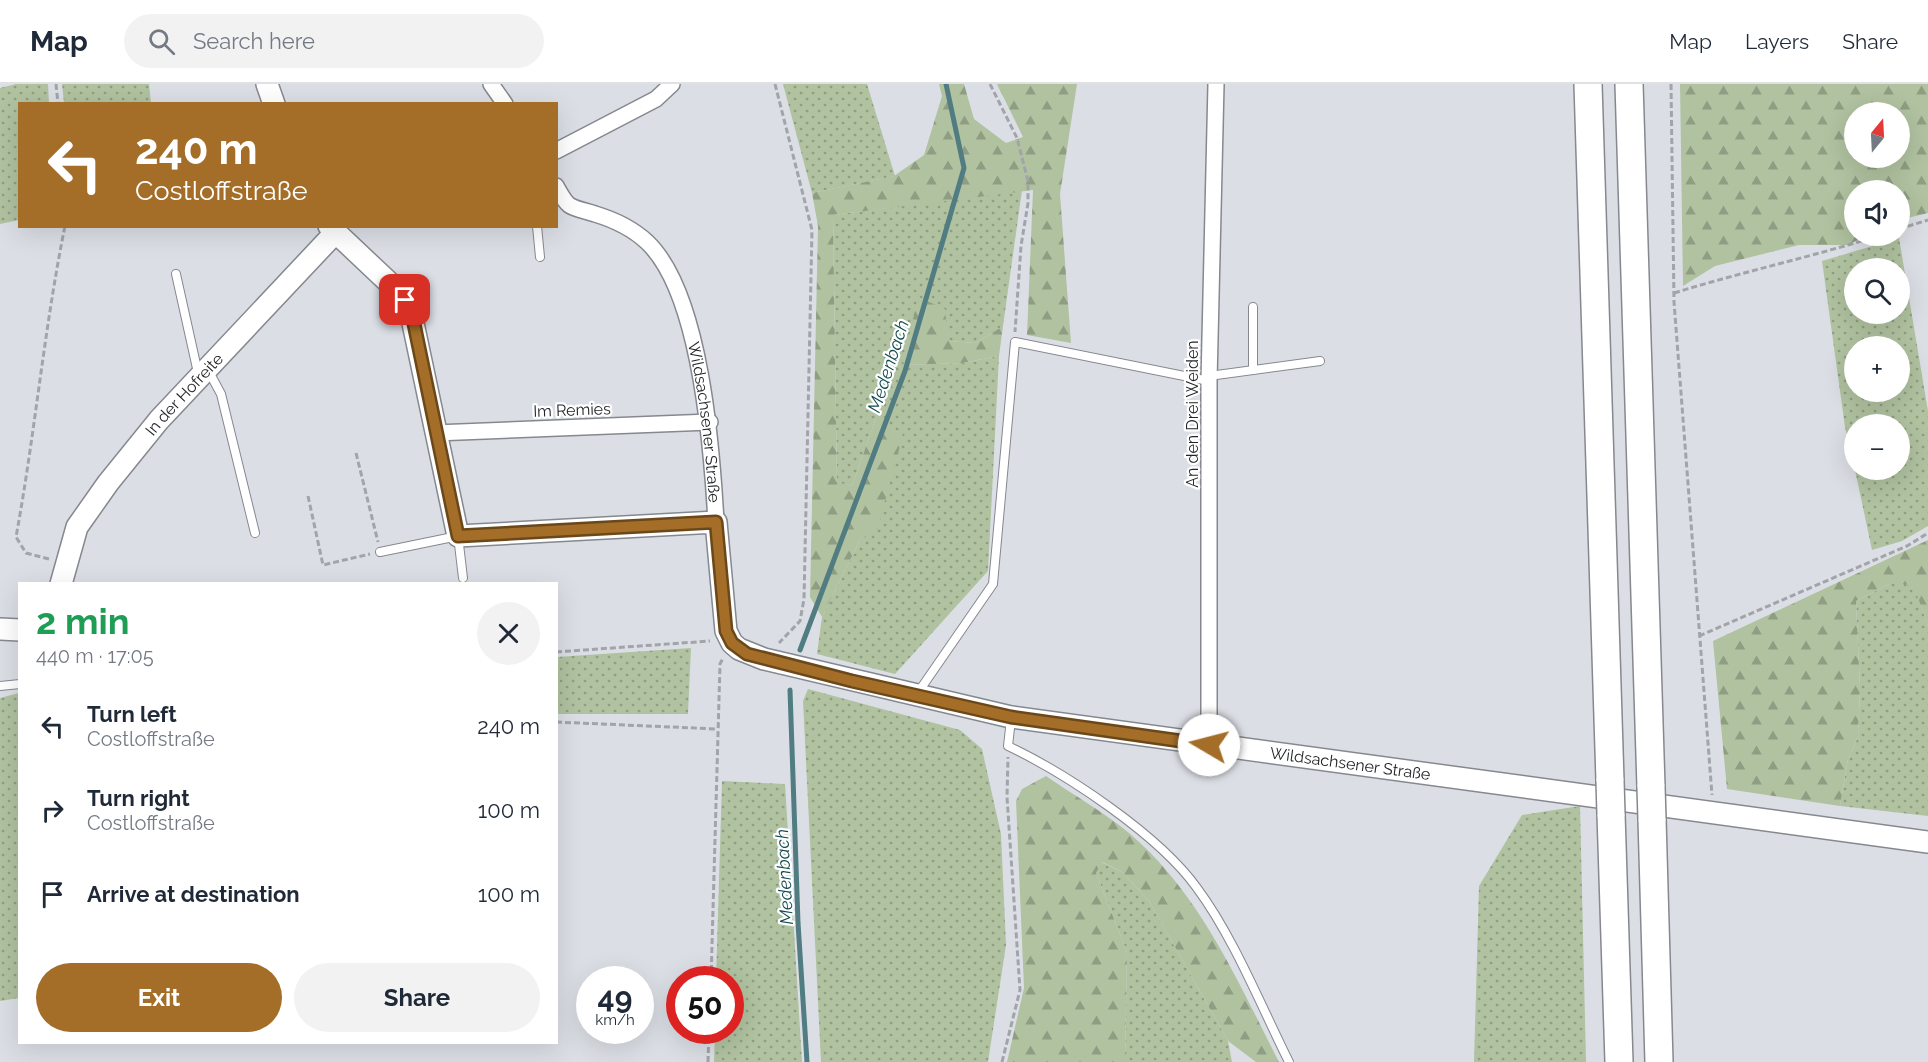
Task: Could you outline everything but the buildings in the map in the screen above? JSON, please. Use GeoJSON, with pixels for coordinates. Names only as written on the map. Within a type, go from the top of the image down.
{"type":"FeatureCollection","features":[{"type":"Feature","properties":{"kind":"highway"},"geometry":{"type":"LineString","coordinates":[[1588,84],[1619,1062]]}},
{"type":"Feature","properties":{"kind":"highway"},"geometry":{"type":"LineString","coordinates":[[1629,84],[1659,1062]]}},
{"type":"Feature","properties":{"kind":"main road"},"geometry":{"type":"LineString","coordinates":[[267,84],[273,102]]}},
{"type":"Feature","properties":{"kind":"main road"},"geometry":{"type":"LineString","coordinates":[[334,229],[400,293],[410,309],[458,536],[716,522]]}},
{"type":"Feature","properties":{"kind":"main road","name":"In der Hofreite"},"geometry":{"type":"LineString","coordinates":[[61,582],[74,535],[86,514],[159,420],[334,229]]}},
{"type":"Feature","properties":{"kind":"main road","name":"Wildsachsener Straße"},"geometry":{"type":"LineString","coordinates":[[716,522],[724,617],[732,643],[747,654],[764,659],[1011,717],[1928,842]]}},
{"type":"Feature","properties":{"kind":"main road"},"geometry":{"type":"LineString","coordinates":[[0,629],[18,630]]}},
{"type":"Feature","properties":{"kind":"street"},"geometry":{"type":"LineString","coordinates":[[491,84],[504,102]]}},
{"type":"Feature","properties":{"kind":"street"},"geometry":{"type":"LineString","coordinates":[[558,150],[656,99],[672,84]]}},
{"type":"Feature","properties":{"kind":"street","name":"An den Drei Weiden"},"geometry":{"type":"LineString","coordinates":[[1209,745],[1209,378],[1216,84]]}},
{"type":"Feature","properties":{"kind":"street","name":"Wildsachsener Straße"},"geometry":{"type":"LineString","coordinates":[[559,198],[573,207],[614,220],[639,235],[657,254],[670,275],[690,329],[710,422],[716,522]]}},
{"type":"Feature","properties":{"kind":"street","name":"Im Remies"},"geometry":{"type":"LineString","coordinates":[[435,433],[710,422]]}},
{"type":"Feature","properties":{"kind":"lane"},"geometry":{"type":"LineString","coordinates":[[537,228],[540,257]]}},
{"type":"Feature","properties":{"kind":"lane"},"geometry":{"type":"LineString","coordinates":[[176,274],[203,373],[221,394],[255,533]]}},
{"type":"Feature","properties":{"kind":"lane"},"geometry":{"type":"LineString","coordinates":[[1253,307],[1253,370]]}},
{"type":"Feature","properties":{"kind":"lane"},"geometry":{"type":"LineString","coordinates":[[915,696],[993,584],[1015,342],[1209,378],[1320,361]]}},
{"type":"Feature","properties":{"kind":"lane"},"geometry":{"type":"LineString","coordinates":[[380,552],[458,536],[463,578]]}},
{"type":"Feature","properties":{"kind":"lane"},"geometry":{"type":"LineString","coordinates":[[0,686],[18,684]]}},
{"type":"Feature","properties":{"kind":"lane"},"geometry":{"type":"LineString","coordinates":[[1011,717],[1008,746],[1046,764],[1082,788],[1176,863],[1212,910],[1289,1062]]}},
{"type":"Feature","properties":{"kind":"path"},"geometry":{"type":"LineString","coordinates":[[56,84],[57,102]]}},
{"type":"Feature","properties":{"kind":"path"},"geometry":{"type":"LineString","coordinates":[[764,659],[800,621],[804,599],[812,254],[812,230],[775,84]]}},
{"type":"Feature","properties":{"kind":"path"},"geometry":{"type":"LineString","coordinates":[[990,84],[1017,138],[1028,181],[1015,342]]}},
{"type":"Feature","properties":{"kind":"path"},"geometry":{"type":"LineString","coordinates":[[1671,84],[1674,293],[1714,813]]}},
{"type":"Feature","properties":{"kind":"path"},"geometry":{"type":"LineString","coordinates":[[1910,226],[1928,220]]}},
{"type":"Feature","properties":{"kind":"path"},"geometry":{"type":"LineString","coordinates":[[65,228],[53,287],[32,448],[16,537],[26,553],[66,561]]}},
{"type":"Feature","properties":{"kind":"path"},"geometry":{"type":"LineString","coordinates":[[1674,293],[1749,270],[1846,246]]}},
{"type":"Feature","properties":{"kind":"path"},"geometry":{"type":"LineString","coordinates":[[308,496],[323,565],[380,552],[356,453]]}},
{"type":"Feature","properties":{"kind":"path"},"geometry":{"type":"LineString","coordinates":[[1699,636],[1907,546],[1928,533]]}},
{"type":"Feature","properties":{"kind":"path"},"geometry":{"type":"LineString","coordinates":[[558,652],[698,640],[732,643],[720,664],[711,966]]}},
{"type":"Feature","properties":{"kind":"path"},"geometry":{"type":"LineString","coordinates":[[558,722],[717,729]]}},
{"type":"Feature","properties":{"kind":"path"},"geometry":{"type":"LineString","coordinates":[[1002,1062],[1020,990],[1007,797],[1008,746]]}},
{"type":"Feature","properties":{"kind":"path"},"geometry":{"type":"LineString","coordinates":[[708,1062],[709,1044]]}},
{"type":"Feature","properties":{"kind":"green space"},"geometry":{"type":"Polygon","coordinates":[[[16,84],[48,84],[49,102],[18,102],[18,220],[0,224],[0,88],[16,84]]]}},
{"type":"Feature","properties":{"kind":"green space"},"geometry":{"type":"Polygon","coordinates":[[[62,84],[149,84],[151,102],[64,102],[62,84]]]}},
{"type":"Feature","properties":{"kind":"green space"},"geometry":{"type":"Polygon","coordinates":[[[783,84],[867,84],[895,176],[812,193],[783,84]]]}},
{"type":"Feature","properties":{"kind":"green space"},"geometry":{"type":"Polygon","coordinates":[[[939,84],[964,84],[974,119],[1006,143],[1023,137],[997,84],[1077,84],[1060,194],[1071,343],[1027,335],[1033,190],[833,215],[837,482],[852,486],[877,415],[903,435],[877,530],[860,540],[822,617],[810,597],[818,226],[812,193],[894,176],[924,155],[942,96],[939,84]]]}},
{"type":"Feature","properties":{"kind":"green space"},"geometry":{"type":"Polygon","coordinates":[[[1680,84],[1928,84],[1928,213],[1910,217],[1910,180],[1844,180],[1844,245],[1799,245],[1715,266],[1683,286],[1680,84]]]}},
{"type":"Feature","properties":{"kind":"green space"},"geometry":{"type":"Polygon","coordinates":[[[1022,190],[1003,326],[976,343],[948,341],[903,365],[962,363],[999,356],[988,571],[895,674],[817,654],[822,617],[860,540],[877,415],[852,486],[837,483],[833,215],[1022,190]]]}},
{"type":"Feature","properties":{"kind":"green space"},"geometry":{"type":"Polygon","coordinates":[[[1872,246],[1900,246],[1902,258],[1844,258],[1844,324],[1910,324],[1910,304],[1928,411],[1928,526],[1902,541],[1872,550],[1857,480],[1910,480],[1910,414],[1844,414],[1844,420],[1822,261],[1872,246]]]}},
{"type":"Feature","properties":{"kind":"green space"},"geometry":{"type":"Polygon","coordinates":[[[918,297],[945,309],[948,341],[976,343],[1003,326],[999,356],[962,363],[903,365],[918,297]]]}},
{"type":"Feature","properties":{"kind":"green space"},"geometry":{"type":"Polygon","coordinates":[[[1928,540],[1928,626],[1917,595],[1906,584],[1889,584],[1856,601],[1860,688],[1858,737],[1848,759],[1840,806],[1727,789],[1713,641],[1928,540]]]}},
{"type":"Feature","properties":{"kind":"green space"},"geometry":{"type":"Polygon","coordinates":[[[1889,584],[1906,584],[1917,594],[1928,626],[1928,816],[1840,806],[1848,759],[1858,737],[1860,688],[1856,601],[1889,584]]]}},
{"type":"Feature","properties":{"kind":"green space"},"geometry":{"type":"Polygon","coordinates":[[[691,648],[688,714],[558,714],[558,657],[691,648]]]}},
{"type":"Feature","properties":{"kind":"green space"},"geometry":{"type":"Polygon","coordinates":[[[808,689],[960,730],[982,749],[1001,834],[1006,945],[988,1062],[821,1062],[803,701],[808,689]]]}},
{"type":"Feature","properties":{"kind":"green space"},"geometry":{"type":"Polygon","coordinates":[[[18,693],[18,998],[0,1001],[0,698],[18,693]]]}},
{"type":"Feature","properties":{"kind":"green space"},"geometry":{"type":"Polygon","coordinates":[[[1046,776],[1129,833],[1177,883],[1215,940],[1279,1062],[1256,1062],[1228,1041],[1149,901],[1122,872],[1102,862],[1096,873],[1127,952],[1125,1062],[1007,1062],[1024,988],[1016,801],[1022,789],[1046,776]]]}},
{"type":"Feature","properties":{"kind":"green space"},"geometry":{"type":"Polygon","coordinates":[[[722,781],[785,784],[802,1062],[714,1062],[715,1044],[744,1044],[744,966],[716,966],[722,781]]]}},
{"type":"Feature","properties":{"kind":"green space"},"geometry":{"type":"Polygon","coordinates":[[[1580,806],[1586,1062],[1474,1062],[1479,886],[1522,815],[1580,806]]]}},
{"type":"Feature","properties":{"kind":"green space"},"geometry":{"type":"Polygon","coordinates":[[[1101,862],[1122,872],[1149,901],[1228,1041],[1232,1062],[1125,1062],[1127,952],[1096,873],[1101,862]]]}},
{"type":"Feature","properties":{"kind":"waterway","name":"Medenbach"},"geometry":{"type":"LineString","coordinates":[[800,650],[905,371],[964,168],[946,84]]}},
{"type":"Feature","properties":{"kind":"waterway","name":"Medenbach"},"geometry":{"type":"LineString","coordinates":[[790,690],[798,923],[807,1062]]}},
{"type":"Feature","properties":{"kind":"route"},"geometry":{"type":"LineString","coordinates":[[405,300],[413,319],[458,536],[716,522],[726,631],[732,643],[747,654],[943,703],[1011,717],[1209,745]]}}]}
